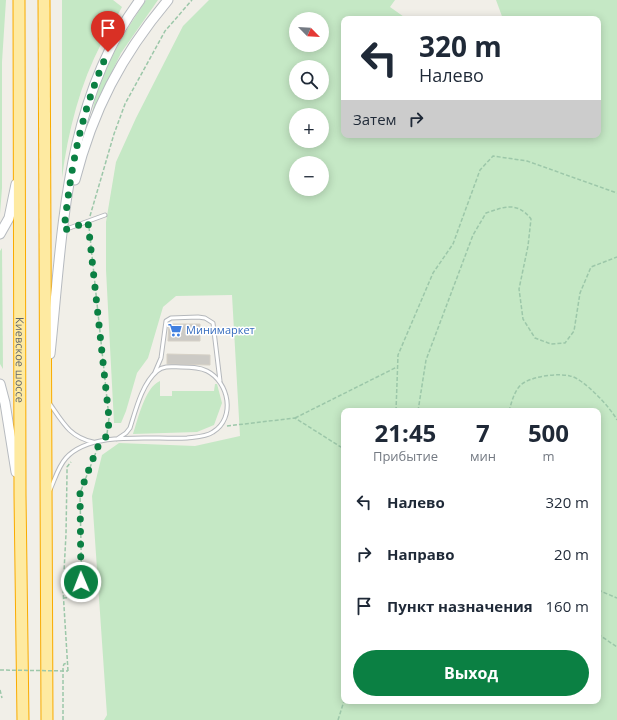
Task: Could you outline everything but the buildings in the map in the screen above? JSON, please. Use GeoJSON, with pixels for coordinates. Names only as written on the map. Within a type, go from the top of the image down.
{"type":"FeatureCollection","features":[{"type":"Feature","properties":{"kind":"highway","name":"Киевское шоссе"},"geometry":{"type":"LineString","coordinates":[[19,0],[20,495],[23,720]]}},
{"type":"Feature","properties":{"kind":"highway"},"geometry":{"type":"LineString","coordinates":[[44,0],[47,720]]}},
{"type":"Feature","properties":{"kind":"main road"},"geometry":{"type":"LineString","coordinates":[[45,396],[65,216],[75,150],[89,98],[115,38],[140,0]]}},
{"type":"Feature","properties":{"kind":"main road"},"geometry":{"type":"LineString","coordinates":[[65,216],[85,141],[109,86],[133,45],[168,0]]}},
{"type":"Feature","properties":{"kind":"main road"},"geometry":{"type":"LineString","coordinates":[[0,234],[9,218],[20,163]]}},
{"type":"Feature","properties":{"kind":"main road"},"geometry":{"type":"LineString","coordinates":[[0,384],[5,403],[20,495]]}},
{"type":"Feature","properties":{"kind":"lane"},"geometry":{"type":"LineString","coordinates":[[64,230],[105,215]]}},
{"type":"Feature","properties":{"kind":"lane"},"geometry":{"type":"LineString","coordinates":[[46,503],[63,462],[76,450],[93,442],[117,439],[184,438],[211,433],[222,422],[227,408],[226,395],[218,370],[213,323],[205,318],[171,318],[166,321],[161,358],[154,374],[142,394],[130,428],[126,434],[117,439]]}},
{"type":"Feature","properties":{"kind":"lane"},"geometry":{"type":"LineString","coordinates":[[154,374],[159,369],[166,367],[200,368],[213,374],[221,382]]}},
{"type":"Feature","properties":{"kind":"lane"},"geometry":{"type":"LineString","coordinates":[[45,396],[71,432],[80,439],[93,442]]}},
{"type":"Feature","properties":{"kind":"path"},"geometry":{"type":"LineString","coordinates":[[102,441],[108,434],[109,418],[88,222],[104,163],[125,104],[165,31],[192,0]]}},
{"type":"Feature","properties":{"kind":"path"},"geometry":{"type":"LineString","coordinates":[[396,408],[398,355],[433,273],[453,244],[480,170],[493,156],[527,161],[617,193]]}},
{"type":"Feature","properties":{"kind":"path"},"geometry":{"type":"LineString","coordinates":[[418,408],[426,360],[473,235],[486,213],[508,206],[526,212],[531,219],[528,246],[519,289],[523,319],[535,338],[551,344],[565,343],[574,331],[580,293],[591,266],[617,257]]}},
{"type":"Feature","properties":{"kind":"path"},"geometry":{"type":"LineString","coordinates":[[225,429],[228,425],[295,418],[397,366]]}},
{"type":"Feature","properties":{"kind":"path"},"geometry":{"type":"LineString","coordinates":[[510,408],[513,396],[524,382],[547,376],[571,376],[592,390],[614,414],[617,420]]}},
{"type":"Feature","properties":{"kind":"path"},"geometry":{"type":"LineString","coordinates":[[295,418],[341,447]]}},
{"type":"Feature","properties":{"kind":"path"},"geometry":{"type":"LineString","coordinates":[[63,598],[82,597],[80,493],[98,446],[93,448]]}},
{"type":"Feature","properties":{"kind":"path"},"geometry":{"type":"LineString","coordinates":[[0,670],[68,671],[63,598],[67,467],[73,458]]}},
{"type":"Feature","properties":{"kind":"path"},"geometry":{"type":"LineString","coordinates":[[601,591],[617,598]]}},
{"type":"Feature","properties":{"kind":"path"},"geometry":{"type":"LineString","coordinates":[[601,636],[617,647]]}},
{"type":"Feature","properties":{"kind":"path"},"geometry":{"type":"LineString","coordinates":[[63,720],[63,667],[64,664],[68,663]]}},
{"type":"Feature","properties":{"kind":"path"},"geometry":{"type":"LineString","coordinates":[[0,690],[2,698]]}},
{"type":"Feature","properties":{"kind":"path"},"geometry":{"type":"LineString","coordinates":[[338,720],[343,704]]}},
{"type":"Feature","properties":{"kind":"green space"},"geometry":{"type":"Polygon","coordinates":[[[0,0],[6,0],[2,62],[2,188],[0,214],[0,0]]]}},
{"type":"Feature","properties":{"kind":"green space"},"geometry":{"type":"Polygon","coordinates":[[[62,0],[113,0],[122,7],[94,58],[81,91],[71,125],[62,178],[62,0]]]}},
{"type":"Feature","properties":{"kind":"green space"},"geometry":{"type":"Polygon","coordinates":[[[146,0],[158,0],[121,53],[92,114],[100,83],[113,54],[146,0]]]}},
{"type":"Feature","properties":{"kind":"green space"},"geometry":{"type":"Polygon","coordinates":[[[209,0],[395,0],[390,7],[403,16],[341,16],[341,138],[601,138],[601,16],[502,16],[496,0],[617,0],[617,720],[104,720],[107,715],[92,496],[102,455],[119,443],[195,446],[240,436],[232,295],[176,296],[163,307],[148,358],[137,373],[121,423],[114,423],[106,270],[106,222],[116,162],[136,118],[183,26],[209,0]]]}},
{"type":"Feature","properties":{"kind":"green space"},"geometry":{"type":"Polygon","coordinates":[[[2,248],[3,369],[0,364],[0,251],[2,248]]]}},
{"type":"Feature","properties":{"kind":"green space"},"geometry":{"type":"Polygon","coordinates":[[[160,381],[160,396],[172,396],[172,391],[214,391],[215,384],[217,384],[222,403],[214,425],[197,432],[133,434],[146,396],[155,384],[160,381]]]}},
{"type":"Feature","properties":{"kind":"place","name":"Минимаркет"},"geometry":{"type":"Point","coordinates":[175,330]}},
{"type":"Feature","properties":{"kind":"route"},"geometry":{"type":"LineString","coordinates":[[81,582],[80,493],[97,448],[108,434],[109,418],[88,222],[64,230],[70,177],[80,128],[85,109],[101,66],[108,52]]}}]}
